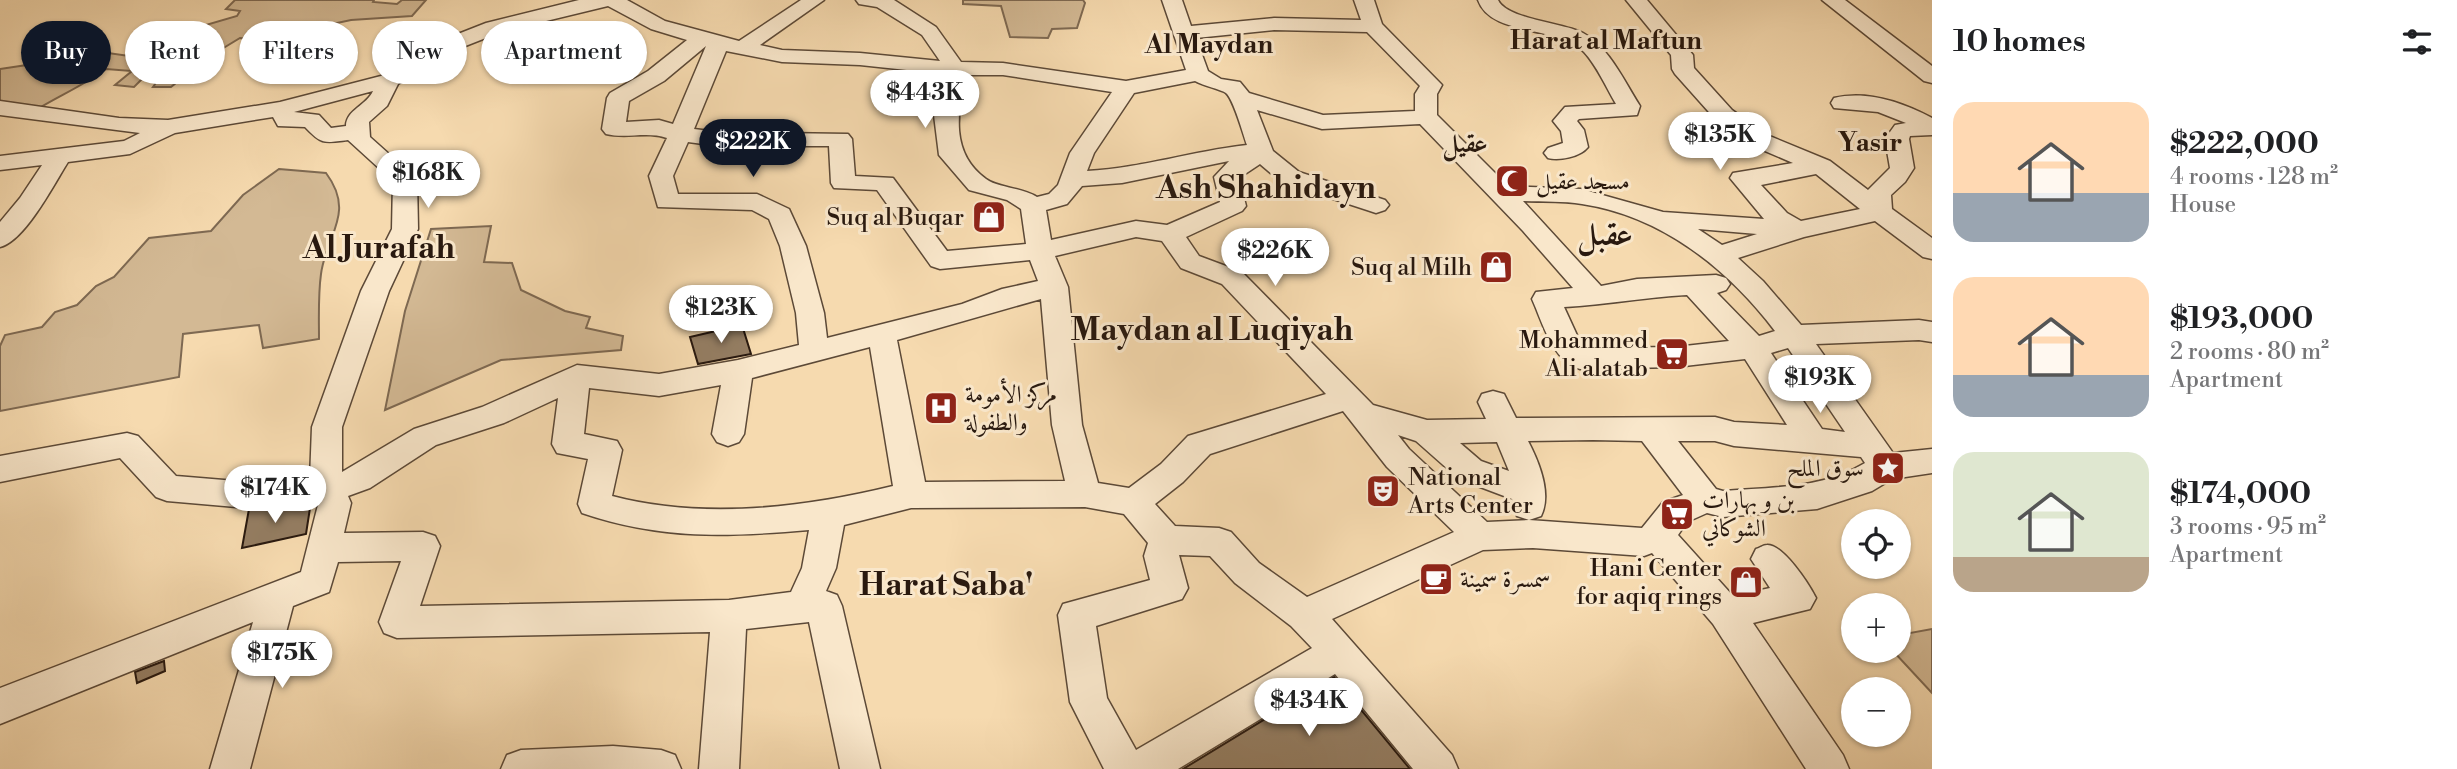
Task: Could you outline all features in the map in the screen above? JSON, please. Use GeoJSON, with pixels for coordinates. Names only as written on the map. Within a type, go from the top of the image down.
{"type":"FeatureCollection","features":[{"type":"Feature","properties":{"kind":"street"},"geometry":{"type":"LineString","coordinates":[[467,38],[547,13],[610,0],[658,25],[710,41],[782,56],[860,59],[956,69],[1003,68],[1126,88],[1198,74]]}},
{"type":"Feature","properties":{"kind":"street"},"geometry":{"type":"LineString","coordinates":[[744,47],[814,0]]}},
{"type":"Feature","properties":{"kind":"street"},"geometry":{"type":"LineString","coordinates":[[866,0],[882,1],[929,31],[956,69],[945,115],[951,155],[978,185],[1016,195],[1033,206],[1040,251],[1054,287],[1067,425],[1085,494]]}},
{"type":"Feature","properties":{"kind":"street"},"geometry":{"type":"LineString","coordinates":[[1172,0],[1198,74],[1215,84],[1232,87],[1241,98],[1261,152],[1290,177],[1376,205]]}},
{"type":"Feature","properties":{"kind":"street"},"geometry":{"type":"LineString","coordinates":[[1364,0],[1373,26],[1431,85],[1426,94],[1426,117],[1502,193],[1595,296]]}},
{"type":"Feature","properties":{"kind":"street"},"geometry":{"type":"LineString","coordinates":[[1488,0],[1491,8],[1504,16],[1573,36],[1591,47],[1629,106],[1629,110],[1573,112],[1564,121],[1572,130],[1576,147],[1556,153]]}},
{"type":"Feature","properties":{"kind":"street"},"geometry":{"type":"LineString","coordinates":[[1636,0],[1682,55],[1683,69],[1724,115],[1759,139],[1821,166],[1932,251]]}},
{"type":"Feature","properties":{"kind":"street"},"geometry":{"type":"LineString","coordinates":[[1832,0],[1932,76]]}},
{"type":"Feature","properties":{"kind":"street"},"geometry":{"type":"LineString","coordinates":[[1182,33],[1274,23],[1373,26]]}},
{"type":"Feature","properties":{"kind":"street"},"geometry":{"type":"LineString","coordinates":[[710,41],[701,89],[678,134],[661,177],[667,202],[757,202],[780,215],[793,246],[810,313],[814,353]]}},
{"type":"Feature","properties":{"kind":"street"},"geometry":{"type":"LineString","coordinates":[[710,41],[618,98],[614,129],[659,127],[678,134],[718,139],[840,139],[842,183],[884,183],[940,260],[1040,251],[1136,229],[1170,233],[1233,206],[1226,177],[1239,165],[1261,152]]}},
{"type":"Feature","properties":{"kind":"street"},"geometry":{"type":"LineString","coordinates":[[0,108],[119,125],[169,127],[281,109],[376,84]]}},
{"type":"Feature","properties":{"kind":"street"},"geometry":{"type":"LineString","coordinates":[[0,706],[317,581],[335,503],[326,491],[327,427],[375,291],[404,229],[405,179],[359,139],[358,131],[357,120],[381,100],[386,84]]}},
{"type":"Feature","properties":{"kind":"street"},"geometry":{"type":"LineString","coordinates":[[1033,206],[1058,199],[1069,188],[1082,153],[1126,88]]}},
{"type":"Feature","properties":{"kind":"street"},"geometry":{"type":"LineString","coordinates":[[1241,98],[1322,122],[1426,117]]}},
{"type":"Feature","properties":{"kind":"street"},"geometry":{"type":"LineString","coordinates":[[1842,103],[1869,103],[1899,108],[1932,128]]}},
{"type":"Feature","properties":{"kind":"street"},"geometry":{"type":"LineString","coordinates":[[281,109],[286,121],[311,120],[326,136],[358,131]]}},
{"type":"Feature","properties":{"kind":"street"},"geometry":{"type":"LineString","coordinates":[[0,163],[130,147],[169,127]]}},
{"type":"Feature","properties":{"kind":"street"},"geometry":{"type":"LineString","coordinates":[[1881,212],[1878,193],[1902,168],[1897,139],[1903,130],[1932,128]]}},
{"type":"Feature","properties":{"kind":"street"},"geometry":{"type":"LineString","coordinates":[[1072,179],[1122,176],[1201,158],[1261,152]]}},
{"type":"Feature","properties":{"kind":"street"},"geometry":{"type":"LineString","coordinates":[[0,239],[30,203],[59,157]]}},
{"type":"Feature","properties":{"kind":"street"},"geometry":{"type":"LineString","coordinates":[[1798,230],[1778,219],[1742,178],[1769,177],[1770,173],[1821,166]]}},
{"type":"Feature","properties":{"kind":"street"},"geometry":{"type":"LineString","coordinates":[[1502,193],[1590,198],[1651,216],[1696,239],[1744,279],[1796,335],[1878,456]]}},
{"type":"Feature","properties":{"kind":"street"},"geometry":{"type":"LineString","coordinates":[[1717,256],[1798,230],[1881,212]]}},
{"type":"Feature","properties":{"kind":"street"},"geometry":{"type":"LineString","coordinates":[[1651,216],[1798,230]]}},
{"type":"Feature","properties":{"kind":"street"},"geometry":{"type":"LineString","coordinates":[[1170,233],[1190,262],[1231,278],[1355,405],[1398,458],[1480,536]]}},
{"type":"Feature","properties":{"kind":"street"},"geometry":{"type":"LineString","coordinates":[[1744,279],[1696,287],[1637,288],[1595,296],[1546,299],[1570,349],[1580,359],[1676,357],[1753,348],[1796,335],[1919,330],[1932,332]]}},
{"type":"Feature","properties":{"kind":"street"},"geometry":{"type":"LineString","coordinates":[[0,469],[127,445],[167,488],[236,494],[326,491],[359,479],[425,437],[493,415],[577,376],[659,385],[738,371],[882,335],[968,312],[1012,296],[1054,287]]}},
{"type":"Feature","properties":{"kind":"street"},"geometry":{"type":"LineString","coordinates":[[1696,287],[1753,348],[1812,439]]}},
{"type":"Feature","properties":{"kind":"street"},"geometry":{"type":"LineString","coordinates":[[882,335],[911,495]]}},
{"type":"Feature","properties":{"kind":"street"},"geometry":{"type":"LineString","coordinates":[[728,434],[738,371]]}},
{"type":"Feature","properties":{"kind":"street"},"geometry":{"type":"LineString","coordinates":[[577,376],[569,416],[569,444],[606,450],[594,504],[637,516],[726,523],[829,515],[911,495],[1085,494],[1134,502],[1166,540],[1219,542],[1247,573],[1304,615],[1339,652],[1438,769]]}},
{"type":"Feature","properties":{"kind":"street"},"geometry":{"type":"LineString","coordinates":[[1493,402],[1524,464],[1532,534]]}},
{"type":"Feature","properties":{"kind":"street"},"geometry":{"type":"LineString","coordinates":[[1134,502],[1172,473],[1199,445],[1355,405],[1427,432],[1470,470],[1527,491]]}},
{"type":"Feature","properties":{"kind":"street"},"geometry":{"type":"LineString","coordinates":[[1427,432],[1593,428],[1715,429],[1734,434],[1812,439],[1878,456],[1932,461]]}},
{"type":"Feature","properties":{"kind":"street"},"geometry":{"type":"LineString","coordinates":[[1651,430],[1706,500],[1723,505],[1817,496],[1861,482],[1878,456]]}},
{"type":"Feature","properties":{"kind":"street"},"geometry":{"type":"LineString","coordinates":[[1304,615],[1480,536],[1532,534],[1644,542],[1658,536],[1675,512],[1706,500]]}},
{"type":"Feature","properties":{"kind":"street"},"geometry":{"type":"LineString","coordinates":[[802,606],[819,568],[829,515]]}},
{"type":"Feature","properties":{"kind":"street"},"geometry":{"type":"LineString","coordinates":[[1658,536],[1726,613],[1829,769]]}},
{"type":"Feature","properties":{"kind":"street"},"geometry":{"type":"LineString","coordinates":[[1125,769],[1089,702],[1076,615],[1170,588],[1161,556],[1166,540]]}},
{"type":"Feature","properties":{"kind":"street"},"geometry":{"type":"LineString","coordinates":[[323,548],[423,546],[397,622],[729,616],[802,606],[824,606],[860,769]]}},
{"type":"Feature","properties":{"kind":"street"},"geometry":{"type":"LineString","coordinates":[[1726,613],[1798,598],[1768,559]]}},
{"type":"Feature","properties":{"kind":"street"},"geometry":{"type":"LineString","coordinates":[[230,769],[278,596]]}},
{"type":"Feature","properties":{"kind":"street"},"geometry":{"type":"LineString","coordinates":[[719,769],[729,616]]}},
{"type":"Feature","properties":{"kind":"street"},"geometry":{"type":"LineString","coordinates":[[1141,769],[1339,652]]}},
{"type":"Feature","properties":{"kind":"street"},"geometry":{"type":"LineString","coordinates":[[521,769],[612,765],[661,769]]}},
{"type":"Feature","properties":{"kind":"shaded area"},"geometry":{"type":"Polygon","coordinates":[[[235,0],[374,0],[373,2],[397,4],[402,0],[426,0],[412,16],[346,21],[239,21],[239,39],[225,47],[225,21],[220,21],[237,16],[240,11],[226,9],[235,0]]]}},
{"type":"Feature","properties":{"kind":"shaded area"},"geometry":{"type":"Polygon","coordinates":[[[963,0],[1083,0],[1085,3],[1077,28],[1052,29],[1048,38],[1010,37],[1001,6],[963,4],[963,0]]]}},
{"type":"Feature","properties":{"kind":"shaded area"},"geometry":{"type":"Polygon","coordinates":[[[111,53],[125,55],[125,70],[111,69],[111,53]]]}},
{"type":"Feature","properties":{"kind":"shaded area"},"geometry":{"type":"Polygon","coordinates":[[[21,66],[21,84],[83,84],[31,113],[0,107],[0,69],[21,66]]]}},
{"type":"Feature","properties":{"kind":"shaded area"},"geometry":{"type":"Polygon","coordinates":[[[125,77],[125,84],[137,84],[134,87],[115,85],[125,77]]]}},
{"type":"Feature","properties":{"kind":"shaded area"},"geometry":{"type":"Polygon","coordinates":[[[155,84],[175,84],[171,87],[153,87],[155,84]]]}},
{"type":"Feature","properties":{"kind":"shaded area"},"geometry":{"type":"Polygon","coordinates":[[[279,169],[326,173],[339,200],[337,224],[321,274],[319,339],[263,348],[259,325],[183,334],[179,377],[0,411],[0,346],[5,335],[42,327],[55,312],[77,305],[96,286],[114,277],[149,238],[211,231],[243,195],[279,169]]]}},
{"type":"Feature","properties":{"kind":"shaded area"},"geometry":{"type":"Polygon","coordinates":[[[491,226],[484,262],[512,263],[521,290],[565,311],[590,317],[586,328],[623,336],[621,350],[501,360],[385,410],[405,311],[431,229],[491,226]]]}},
{"type":"Feature","properties":{"kind":"shaded area"},"geometry":{"type":"Polygon","coordinates":[[[1932,629],[1932,693],[1904,663],[1911,663],[1911,633],[1932,629]]]}},
{"type":"Feature","properties":{"kind":"building"},"geometry":{"type":"Polygon","coordinates":[[[742,325],[751,354],[698,364],[690,337],[742,325]]]}},
{"type":"Feature","properties":{"kind":"building"},"geometry":{"type":"Polygon","coordinates":[[[310,508],[306,534],[242,548],[249,509],[310,508]]]}},
{"type":"Feature","properties":{"kind":"building"},"geometry":{"type":"Polygon","coordinates":[[[164,661],[165,671],[137,683],[135,672],[164,661]]]}},
{"type":"Feature","properties":{"kind":"building"},"geometry":{"type":"Polygon","coordinates":[[[1334,677],[1410,769],[1183,769],[1334,677]]]}},
{"type":"Feature","properties":{"kind":"place","name":"مسجد عقيل"},"geometry":{"type":"Point","coordinates":[1512,181]}},
{"type":"Feature","properties":{"kind":"place","name":"Suq al Buqar"},"geometry":{"type":"Point","coordinates":[989,217]}},
{"type":"Feature","properties":{"kind":"place","name":"Suq al Milh"},"geometry":{"type":"Point","coordinates":[1496,267]}},
{"type":"Feature","properties":{"kind":"place","name":"Mohammed Ali alatab"},"geometry":{"type":"Point","coordinates":[1672,354]}},
{"type":"Feature","properties":{"kind":"place","name":"مركز الأمومة والطفولة"},"geometry":{"type":"Point","coordinates":[941,408]}},
{"type":"Feature","properties":{"kind":"place","name":"سوق الملح"},"geometry":{"type":"Point","coordinates":[1888,468]}},
{"type":"Feature","properties":{"kind":"place","name":"National Arts Center"},"geometry":{"type":"Point","coordinates":[1383,491]}},
{"type":"Feature","properties":{"kind":"place","name":"بن و بهارات الشوكاني"},"geometry":{"type":"Point","coordinates":[1677,514]}},
{"type":"Feature","properties":{"kind":"place","name":"سمسرة سمينة"},"geometry":{"type":"Point","coordinates":[1436,579]}},
{"type":"Feature","properties":{"kind":"place","name":"Hani Center for aqiq rings"},"geometry":{"type":"Point","coordinates":[1746,582]}},
{"type":"Feature","properties":{"kind":"district","name":"Harat al Maftun"},"geometry":{"type":"Point","coordinates":[1606,40]}},
{"type":"Feature","properties":{"kind":"district","name":"Al Maydan"},"geometry":{"type":"Point","coordinates":[1209,44]}},
{"type":"Feature","properties":{"kind":"district","name":"Yasir"},"geometry":{"type":"Point","coordinates":[1870,142]}},
{"type":"Feature","properties":{"kind":"district","name":"عقيل"},"geometry":{"type":"Point","coordinates":[1465,143]}},
{"type":"Feature","properties":{"kind":"district","name":"Ash Shahidayn"},"geometry":{"type":"Point","coordinates":[1266,187]}},
{"type":"Feature","properties":{"kind":"district","name":"عقبل"},"geometry":{"type":"Point","coordinates":[1605,234]}},
{"type":"Feature","properties":{"kind":"district","name":"Al Jurafah"},"geometry":{"type":"Point","coordinates":[379,247]}},
{"type":"Feature","properties":{"kind":"district","name":"Maydan al Luqiyah"},"geometry":{"type":"Point","coordinates":[1212,329]}},
{"type":"Feature","properties":{"kind":"district","name":"Harat Saba'"},"geometry":{"type":"Point","coordinates":[946,584]}}]}
